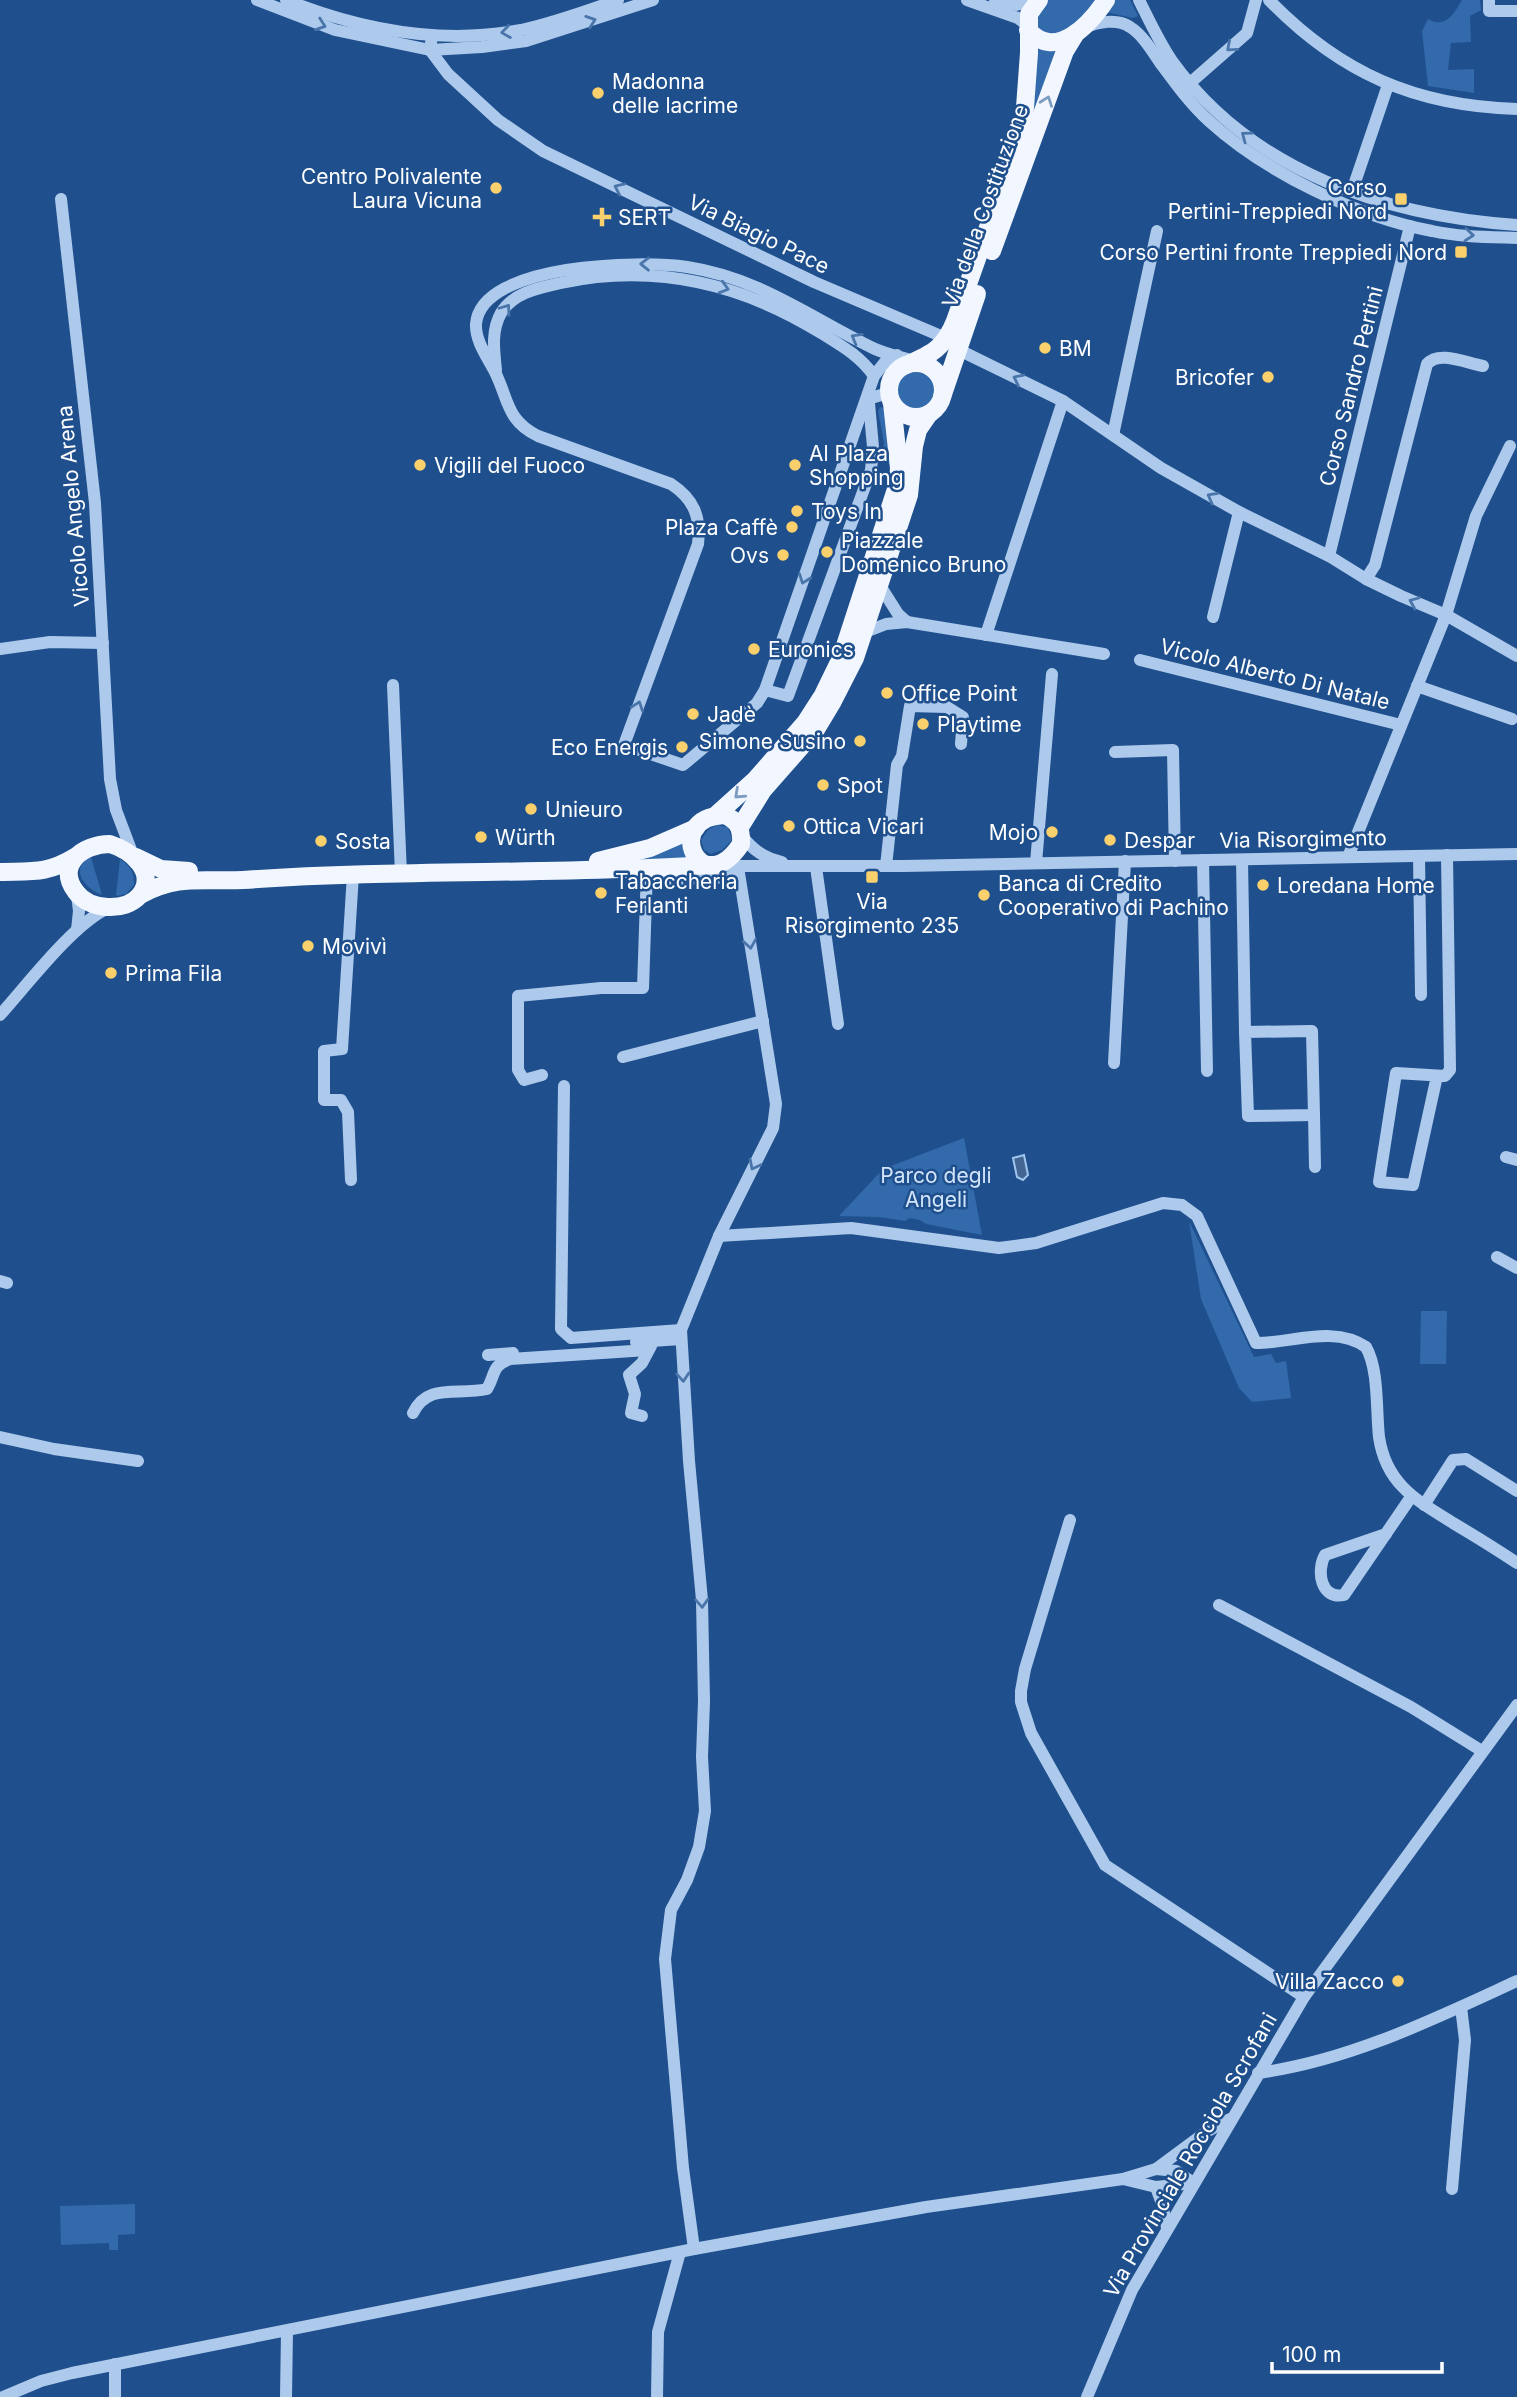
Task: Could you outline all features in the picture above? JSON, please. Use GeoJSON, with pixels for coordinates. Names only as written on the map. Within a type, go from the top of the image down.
{"type":"FeatureCollection","features":[{"type":"Feature","properties":{"kind":"main road"},"geometry":{"type":"LineString","coordinates":[[1038,0],[1029,14],[1028,28],[1034,36],[1050,42],[1059,42],[1080,31]]}},
{"type":"Feature","properties":{"kind":"main road","name":"Via della Costituzione"},"geometry":{"type":"LineString","coordinates":[[909,361],[953,345],[976,294],[1065,51],[1106,0]]}},
{"type":"Feature","properties":{"kind":"main road","name":"Via della Costituzione"},"geometry":{"type":"LineString","coordinates":[[942,397],[953,345],[1021,134],[1029,53],[1028,28]]}},
{"type":"Feature","properties":{"kind":"main road"},"geometry":{"type":"LineString","coordinates":[[715,816],[755,780],[805,723],[823,695],[841,657],[898,483],[899,468],[887,398],[890,382],[898,369],[909,361],[927,365],[942,382],[942,397],[918,430],[909,495],[855,658],[815,731],[764,790],[741,832]]}},
{"type":"Feature","properties":{"kind":"main road"},"geometry":{"type":"LineString","coordinates":[[887,398],[901,413],[908,416],[929,414]]}},
{"type":"Feature","properties":{"kind":"main road"},"geometry":{"type":"LineString","coordinates":[[0,883],[58,883],[92,903],[109,907],[127,904],[161,884],[175,880],[536,870],[647,874],[714,864],[733,854],[741,844],[741,832],[735,820],[729,817],[715,816],[706,819],[692,834],[690,848],[695,858],[714,864]]}},
{"type":"Feature","properties":{"kind":"main road"},"geometry":{"type":"LineString","coordinates":[[536,870],[620,857],[650,848],[696,828]]}},
{"type":"Feature","properties":{"kind":"main road"},"geometry":{"type":"LineString","coordinates":[[0,872],[57,867],[82,850],[97,845],[119,846],[161,869],[236,870],[283,876]]}},
{"type":"Feature","properties":{"kind":"main road"},"geometry":{"type":"LineString","coordinates":[[135,856],[145,874],[145,884],[140,895]]}},
{"type":"Feature","properties":{"kind":"main road"},"geometry":{"type":"LineString","coordinates":[[75,857],[69,870],[76,893]]}},
{"type":"Feature","properties":{"kind":"street"},"geometry":{"type":"LineString","coordinates":[[257,0],[335,30],[430,50],[526,41],[653,0]]}},
{"type":"Feature","properties":{"kind":"street"},"geometry":{"type":"LineString","coordinates":[[286,0],[385,30],[432,36],[483,35],[523,29],[550,23],[618,0]]}},
{"type":"Feature","properties":{"kind":"street"},"geometry":{"type":"LineString","coordinates":[[967,0],[1018,19],[1028,28]]}},
{"type":"Feature","properties":{"kind":"street"},"geometry":{"type":"LineString","coordinates":[[995,0],[1016,5],[1038,0]]}},
{"type":"Feature","properties":{"kind":"street"},"geometry":{"type":"LineString","coordinates":[[1139,0],[1171,58],[1190,83],[1215,111],[1258,145],[1301,170],[1412,211],[1474,222],[1517,225]]}},
{"type":"Feature","properties":{"kind":"street"},"geometry":{"type":"LineString","coordinates":[[1190,83],[1247,33],[1256,0]]}},
{"type":"Feature","properties":{"kind":"street"},"geometry":{"type":"LineString","coordinates":[[1269,0],[1287,19],[1343,62],[1388,85],[1450,102],[1517,108]]}},
{"type":"Feature","properties":{"kind":"street"},"geometry":{"type":"LineString","coordinates":[[1489,0],[1489,11],[1517,11]]}},
{"type":"Feature","properties":{"kind":"street"},"geometry":{"type":"LineString","coordinates":[[1080,31],[1102,22],[1129,26],[1149,20]]}},
{"type":"Feature","properties":{"kind":"street"},"geometry":{"type":"LineString","coordinates":[[1129,26],[1147,44],[1174,82],[1206,119],[1251,155],[1326,196],[1433,232],[1517,238]]}},
{"type":"Feature","properties":{"kind":"street"},"geometry":{"type":"LineString","coordinates":[[430,50],[432,36]]}},
{"type":"Feature","properties":{"kind":"street","name":"Via Biagio Pace"},"geometry":{"type":"LineString","coordinates":[[430,50],[448,74],[498,120],[543,151],[814,282],[953,345],[1063,401],[1161,468],[1239,512],[1329,556],[1366,579],[1446,615],[1517,656]]}},
{"type":"Feature","properties":{"kind":"street"},"geometry":{"type":"LineString","coordinates":[[1352,191],[1388,85]]}},
{"type":"Feature","properties":{"kind":"street","name":"Vicolo Angelo Arena"},"geometry":{"type":"LineString","coordinates":[[61,199],[95,503],[110,779],[116,810],[135,856]]}},
{"type":"Feature","properties":{"kind":"street","name":"Corso Sandro Pertini"},"geometry":{"type":"LineString","coordinates":[[1329,556],[1410,226]]}},
{"type":"Feature","properties":{"kind":"street"},"geometry":{"type":"LineString","coordinates":[[1113,435],[1157,231]]}},
{"type":"Feature","properties":{"kind":"street"},"geometry":{"type":"LineString","coordinates":[[604,265],[685,267],[733,277],[789,301],[878,350],[909,361],[885,362],[874,379],[765,690],[757,703],[683,765],[624,745],[698,544],[700,525],[697,511],[683,491],[671,484],[529,432],[511,413],[485,354],[475,327],[481,305],[490,296],[521,281],[604,265]]}},
{"type":"Feature","properties":{"kind":"street"},"geometry":{"type":"LineString","coordinates":[[496,374],[495,326],[514,298],[533,290],[574,281],[649,276],[712,284],[767,304],[858,356],[887,398]]}},
{"type":"Feature","properties":{"kind":"street"},"geometry":{"type":"LineString","coordinates":[[1366,579],[1376,565],[1427,364],[1431,359],[1440,357],[1483,366]]}},
{"type":"Feature","properties":{"kind":"street"},"geometry":{"type":"LineString","coordinates":[[868,399],[887,398]]}},
{"type":"Feature","properties":{"kind":"street"},"geometry":{"type":"LineString","coordinates":[[765,690],[788,696],[871,470],[873,447],[868,399]]}},
{"type":"Feature","properties":{"kind":"street"},"geometry":{"type":"LineString","coordinates":[[986,635],[1063,401]]}},
{"type":"Feature","properties":{"kind":"street"},"geometry":{"type":"LineString","coordinates":[[1348,857],[1446,615],[1476,516],[1510,446]]}},
{"type":"Feature","properties":{"kind":"street"},"geometry":{"type":"LineString","coordinates":[[1213,617],[1239,512]]}},
{"type":"Feature","properties":{"kind":"street"},"geometry":{"type":"LineString","coordinates":[[879,584],[898,614],[907,622]]}},
{"type":"Feature","properties":{"kind":"street"},"geometry":{"type":"LineString","coordinates":[[795,603],[819,612]]}},
{"type":"Feature","properties":{"kind":"street"},"geometry":{"type":"LineString","coordinates":[[863,633],[886,624],[907,622],[1104,654]]}},
{"type":"Feature","properties":{"kind":"street"},"geometry":{"type":"LineString","coordinates":[[0,649],[50,642],[103,643]]}},
{"type":"Feature","properties":{"kind":"street","name":"Vicolo Alberto Di Natale"},"geometry":{"type":"LineString","coordinates":[[1140,660],[1401,725]]}},
{"type":"Feature","properties":{"kind":"street"},"geometry":{"type":"LineString","coordinates":[[1036,863],[1052,674]]}},
{"type":"Feature","properties":{"kind":"street"},"geometry":{"type":"LineString","coordinates":[[393,685],[401,874]]}},
{"type":"Feature","properties":{"kind":"street"},"geometry":{"type":"LineString","coordinates":[[1417,686],[1512,719]]}},
{"type":"Feature","properties":{"kind":"street"},"geometry":{"type":"LineString","coordinates":[[886,866],[897,765],[902,756],[909,706],[947,707],[963,717],[961,744]]}},
{"type":"Feature","properties":{"kind":"street"},"geometry":{"type":"LineString","coordinates":[[1115,752],[1173,750],[1175,861]]}},
{"type":"Feature","properties":{"kind":"street"},"geometry":{"type":"LineString","coordinates":[[97,845],[114,825],[116,810]]}},
{"type":"Feature","properties":{"kind":"street"},"geometry":{"type":"LineString","coordinates":[[741,832],[750,846],[760,854],[796,866]]}},
{"type":"Feature","properties":{"kind":"street","name":"Via Risorgimento"},"geometry":{"type":"LineString","coordinates":[[796,866],[1517,854]]}},
{"type":"Feature","properties":{"kind":"street"},"geometry":{"type":"LineString","coordinates":[[1437,1076],[1413,1185],[1379,1182],[1395,1073],[1446,1076],[1450,1070],[1447,855]]}},
{"type":"Feature","properties":{"kind":"street"},"geometry":{"type":"LineString","coordinates":[[1419,856],[1421,995]]}},
{"type":"Feature","properties":{"kind":"street"},"geometry":{"type":"LineString","coordinates":[[1203,860],[1207,1071]]}},
{"type":"Feature","properties":{"kind":"street"},"geometry":{"type":"LineString","coordinates":[[1242,860],[1248,1116],[1314,1115]]}},
{"type":"Feature","properties":{"kind":"street"},"geometry":{"type":"LineString","coordinates":[[1114,1063],[1125,861]]}},
{"type":"Feature","properties":{"kind":"street"},"geometry":{"type":"LineString","coordinates":[[714,864],[739,872]]}},
{"type":"Feature","properties":{"kind":"street"},"geometry":{"type":"LineString","coordinates":[[542,1075],[524,1080],[518,1070],[519,996],[601,988],[643,988],[647,874],[739,872],[796,866]]}},
{"type":"Feature","properties":{"kind":"street"},"geometry":{"type":"LineString","coordinates":[[816,867],[838,1024]]}},
{"type":"Feature","properties":{"kind":"street"},"geometry":{"type":"LineString","coordinates":[[694,2249],[683,2168],[665,1959],[671,1910],[687,1880],[699,1847],[705,1811],[702,1756],[702,1600],[681,1334],[719,1236],[773,1128],[776,1104],[739,872]]}},
{"type":"Feature","properties":{"kind":"street"},"geometry":{"type":"LineString","coordinates":[[351,1180],[348,1112],[341,1100],[324,1100],[324,1051],[342,1049],[353,874]]}},
{"type":"Feature","properties":{"kind":"street"},"geometry":{"type":"LineString","coordinates":[[76,893],[79,911],[77,930]]}},
{"type":"Feature","properties":{"kind":"street"},"geometry":{"type":"LineString","coordinates":[[0,1015],[77,930],[97,913],[109,907]]}},
{"type":"Feature","properties":{"kind":"street"},"geometry":{"type":"LineString","coordinates":[[623,1057],[763,1021]]}},
{"type":"Feature","properties":{"kind":"street"},"geometry":{"type":"LineString","coordinates":[[1245,1032],[1312,1031],[1315,1167]]}},
{"type":"Feature","properties":{"kind":"street"},"geometry":{"type":"LineString","coordinates":[[564,1086],[561,1329],[570,1338],[681,1334]]}},
{"type":"Feature","properties":{"kind":"street"},"geometry":{"type":"LineString","coordinates":[[719,1236],[851,1228],[999,1248],[1036,1243],[1163,1203],[1182,1205],[1197,1216],[1256,1343],[1326,1336],[1345,1337],[1366,1347],[1372,1363],[1380,1440],[1384,1457],[1395,1478],[1411,1497],[1517,1563]]}},
{"type":"Feature","properties":{"kind":"street"},"geometry":{"type":"LineString","coordinates":[[1497,1257],[1517,1268]]}},
{"type":"Feature","properties":{"kind":"street"},"geometry":{"type":"LineString","coordinates":[[412,1413],[419,1401],[435,1393],[476,1392],[487,1389],[495,1368],[510,1359],[652,1345],[681,1334]]}},
{"type":"Feature","properties":{"kind":"street"},"geometry":{"type":"LineString","coordinates":[[488,1355],[652,1345]]}},
{"type":"Feature","properties":{"kind":"street"},"geometry":{"type":"LineString","coordinates":[[642,1416],[631,1413],[635,1394],[629,1375],[642,1363],[652,1345]]}},
{"type":"Feature","properties":{"kind":"street"},"geometry":{"type":"LineString","coordinates":[[0,1437],[54,1449],[138,1461]]}},
{"type":"Feature","properties":{"kind":"street"},"geometry":{"type":"LineString","coordinates":[[1424,1505],[1453,1460],[1460,1458],[1466,1459],[1517,1491]]}},
{"type":"Feature","properties":{"kind":"street"},"geometry":{"type":"LineString","coordinates":[[1386,1534],[1325,1555],[1322,1560],[1322,1587],[1326,1593],[1335,1597],[1344,1595],[1386,1534],[1411,1497]]}},
{"type":"Feature","properties":{"kind":"street"},"geometry":{"type":"LineString","coordinates":[[1070,1520],[1021,1690],[1021,1702],[1031,1732],[1105,1865],[1304,1997]]}},
{"type":"Feature","properties":{"kind":"street"},"geometry":{"type":"LineString","coordinates":[[1219,1605],[1411,1707],[1482,1751]]}},
{"type":"Feature","properties":{"kind":"street","name":"Via Provinciale Rocciola Scrofani"},"geometry":{"type":"LineString","coordinates":[[1087,2397],[1116,2322],[1230,2119],[1304,1997],[1517,1705]]}},
{"type":"Feature","properties":{"kind":"street"},"geometry":{"type":"LineString","coordinates":[[1258,2073],[1298,2068],[1405,2031],[1517,1980]]}},
{"type":"Feature","properties":{"kind":"street"},"geometry":{"type":"LineString","coordinates":[[1452,2189],[1465,2040],[1461,2007]]}},
{"type":"Feature","properties":{"kind":"street"},"geometry":{"type":"LineString","coordinates":[[3,2397],[41,2381],[115,2364],[694,2249],[926,2207],[1123,2179],[1156,2169],[1206,2132],[1230,2119]]}},
{"type":"Feature","properties":{"kind":"street"},"geometry":{"type":"LineString","coordinates":[[1156,2169],[1176,2171],[1194,2183]]}},
{"type":"Feature","properties":{"kind":"street"},"geometry":{"type":"LineString","coordinates":[[1123,2179],[1156,2188],[1194,2183]]}},
{"type":"Feature","properties":{"kind":"street"},"geometry":{"type":"LineString","coordinates":[[1156,2188],[1163,2204],[1167,2228]]}},
{"type":"Feature","properties":{"kind":"street"},"geometry":{"type":"LineString","coordinates":[[657,2397],[658,2332],[680,2252]]}},
{"type":"Feature","properties":{"kind":"street"},"geometry":{"type":"LineString","coordinates":[[286,2397],[287,2331]]}},
{"type":"Feature","properties":{"kind":"street"},"geometry":{"type":"LineString","coordinates":[[115,2364],[115,2397]]}},
{"type":"Feature","properties":{"kind":"green space"},"geometry":{"type":"Polygon","coordinates":[[[1049,0],[1099,0],[1070,29],[1050,35],[1037,28],[1035,13],[1049,0]]]}},
{"type":"Feature","properties":{"kind":"green space"},"geometry":{"type":"Polygon","coordinates":[[[1112,0],[1130,0],[1138,16],[1133,18],[1105,12],[1112,0]]]}},
{"type":"Feature","properties":{"kind":"green space"},"geometry":{"type":"Polygon","coordinates":[[[1462,0],[1480,0],[1481,10],[1470,16],[1471,42],[1451,43],[1448,70],[1474,69],[1474,93],[1428,86],[1422,31],[1428,19],[1439,22],[1448,19],[1462,0]]]}},
{"type":"Feature","properties":{"kind":"green space"},"geometry":{"type":"Polygon","coordinates":[[[1036,45],[1059,48],[1030,119],[1036,45]]]}},
{"type":"Feature","properties":{"kind":"green space"},"geometry":{"type":"Polygon","coordinates":[[[916,372],[929,378],[935,391],[929,404],[916,410],[903,404],[897,391],[903,378],[916,372]]]}},
{"type":"Feature","properties":{"kind":"green space"},"geometry":{"type":"Polygon","coordinates":[[[880,407],[884,408],[894,466],[880,459],[884,443],[878,411],[880,407]]]}},
{"type":"Feature","properties":{"kind":"green space"},"geometry":{"type":"Polygon","coordinates":[[[717,825],[728,827],[732,840],[722,850],[711,854],[704,850],[701,840],[708,830],[717,825]]]}},
{"type":"Feature","properties":{"kind":"green space"},"geometry":{"type":"Polygon","coordinates":[[[683,841],[688,858],[633,861],[683,841]]]}},
{"type":"Feature","properties":{"kind":"green space"},"geometry":{"type":"Polygon","coordinates":[[[91,857],[102,895],[85,883],[80,872],[84,862],[91,857]]]}},
{"type":"Feature","properties":{"kind":"green space"},"geometry":{"type":"Polygon","coordinates":[[[120,859],[131,870],[134,885],[126,894],[116,896],[120,859]]]}},
{"type":"Feature","properties":{"kind":"green space","name":"Parco degli Angeli"},"geometry":{"type":"Polygon","coordinates":[[[964,1138],[982,1235],[926,1224],[910,1218],[905,1221],[839,1216],[883,1169],[964,1138]]]}},
{"type":"Feature","properties":{"kind":"green space"},"geometry":{"type":"Polygon","coordinates":[[[1189,1221],[1254,1357],[1271,1354],[1276,1363],[1286,1361],[1291,1398],[1252,1402],[1239,1388],[1201,1299],[1189,1221]]]}},
{"type":"Feature","properties":{"kind":"green space"},"geometry":{"type":"Polygon","coordinates":[[[1421,1311],[1447,1311],[1446,1364],[1420,1364],[1421,1311]]]}},
{"type":"Feature","properties":{"kind":"green space"},"geometry":{"type":"Polygon","coordinates":[[[135,2204],[135,2234],[118,2235],[118,2250],[109,2250],[109,2243],[61,2245],[60,2206],[135,2204]]]}},
{"type":"Feature","properties":{"kind":"shaded area"},"geometry":{"type":"Polygon","coordinates":[[[1024,1155],[1028,1175],[1023,1180],[1017,1177],[1013,1158],[1024,1155]]]}},
{"type":"Feature","properties":{"kind":"place","name":"Madonna delle lacrime"},"geometry":{"type":"Point","coordinates":[598,93]}},
{"type":"Feature","properties":{"kind":"place","name":"Centro Polivalente Laura Vicuna"},"geometry":{"type":"Point","coordinates":[496,188]}},
{"type":"Feature","properties":{"kind":"place","name":"Corso Pertini-Treppiedi Nord"},"geometry":{"type":"Point","coordinates":[1401,199]}},
{"type":"Feature","properties":{"kind":"place","name":"SERT"},"geometry":{"type":"Point","coordinates":[602,217]}},
{"type":"Feature","properties":{"kind":"place","name":"Corso Pertini fronte Treppiedi Nord"},"geometry":{"type":"Point","coordinates":[1461,252]}},
{"type":"Feature","properties":{"kind":"place","name":"BM"},"geometry":{"type":"Point","coordinates":[1045,348]}},
{"type":"Feature","properties":{"kind":"place","name":"Bricofer"},"geometry":{"type":"Point","coordinates":[1268,377]}},
{"type":"Feature","properties":{"kind":"place","name":"Vigili del Fuoco"},"geometry":{"type":"Point","coordinates":[420,465]}},
{"type":"Feature","properties":{"kind":"place","name":"Al Plaza Shopping"},"geometry":{"type":"Point","coordinates":[795,465]}},
{"type":"Feature","properties":{"kind":"place","name":"Toys In"},"geometry":{"type":"Point","coordinates":[797,511]}},
{"type":"Feature","properties":{"kind":"place","name":"Plaza Caffè"},"geometry":{"type":"Point","coordinates":[792,527]}},
{"type":"Feature","properties":{"kind":"place","name":"Piazzale Domenico Bruno"},"geometry":{"type":"Point","coordinates":[827,552]}},
{"type":"Feature","properties":{"kind":"place","name":"Ovs"},"geometry":{"type":"Point","coordinates":[783,555]}},
{"type":"Feature","properties":{"kind":"place","name":"Euronics"},"geometry":{"type":"Point","coordinates":[754,649]}},
{"type":"Feature","properties":{"kind":"place","name":"Office Point"},"geometry":{"type":"Point","coordinates":[887,693]}},
{"type":"Feature","properties":{"kind":"place","name":"Jadè"},"geometry":{"type":"Point","coordinates":[693,714]}},
{"type":"Feature","properties":{"kind":"place","name":"Playtime"},"geometry":{"type":"Point","coordinates":[923,724]}},
{"type":"Feature","properties":{"kind":"place","name":"Simone Susino"},"geometry":{"type":"Point","coordinates":[860,741]}},
{"type":"Feature","properties":{"kind":"place","name":"Eco Energis"},"geometry":{"type":"Point","coordinates":[682,747]}},
{"type":"Feature","properties":{"kind":"place","name":"Spot"},"geometry":{"type":"Point","coordinates":[823,785]}},
{"type":"Feature","properties":{"kind":"place","name":"Unieuro"},"geometry":{"type":"Point","coordinates":[531,809]}},
{"type":"Feature","properties":{"kind":"place","name":"Ottica Vicari"},"geometry":{"type":"Point","coordinates":[789,826]}},
{"type":"Feature","properties":{"kind":"place","name":"Mojo"},"geometry":{"type":"Point","coordinates":[1052,832]}},
{"type":"Feature","properties":{"kind":"place","name":"Würth"},"geometry":{"type":"Point","coordinates":[481,837]}},
{"type":"Feature","properties":{"kind":"place","name":"Despar"},"geometry":{"type":"Point","coordinates":[1110,840]}},
{"type":"Feature","properties":{"kind":"place","name":"Sosta"},"geometry":{"type":"Point","coordinates":[321,841]}},
{"type":"Feature","properties":{"kind":"place","name":"Via Risorgimento 235"},"geometry":{"type":"Point","coordinates":[872,877]}},
{"type":"Feature","properties":{"kind":"place","name":"Loredana Home"},"geometry":{"type":"Point","coordinates":[1263,885]}},
{"type":"Feature","properties":{"kind":"place","name":"Tabaccheria Ferlanti"},"geometry":{"type":"Point","coordinates":[601,893]}},
{"type":"Feature","properties":{"kind":"place","name":"Banca di Credito Cooperativo di Pachino"},"geometry":{"type":"Point","coordinates":[984,895]}},
{"type":"Feature","properties":{"kind":"place","name":"Movivì"},"geometry":{"type":"Point","coordinates":[308,946]}},
{"type":"Feature","properties":{"kind":"place","name":"Prima Fila"},"geometry":{"type":"Point","coordinates":[111,973]}},
{"type":"Feature","properties":{"kind":"place","name":"Villa Zacco"},"geometry":{"type":"Point","coordinates":[1398,1981]}}]}
